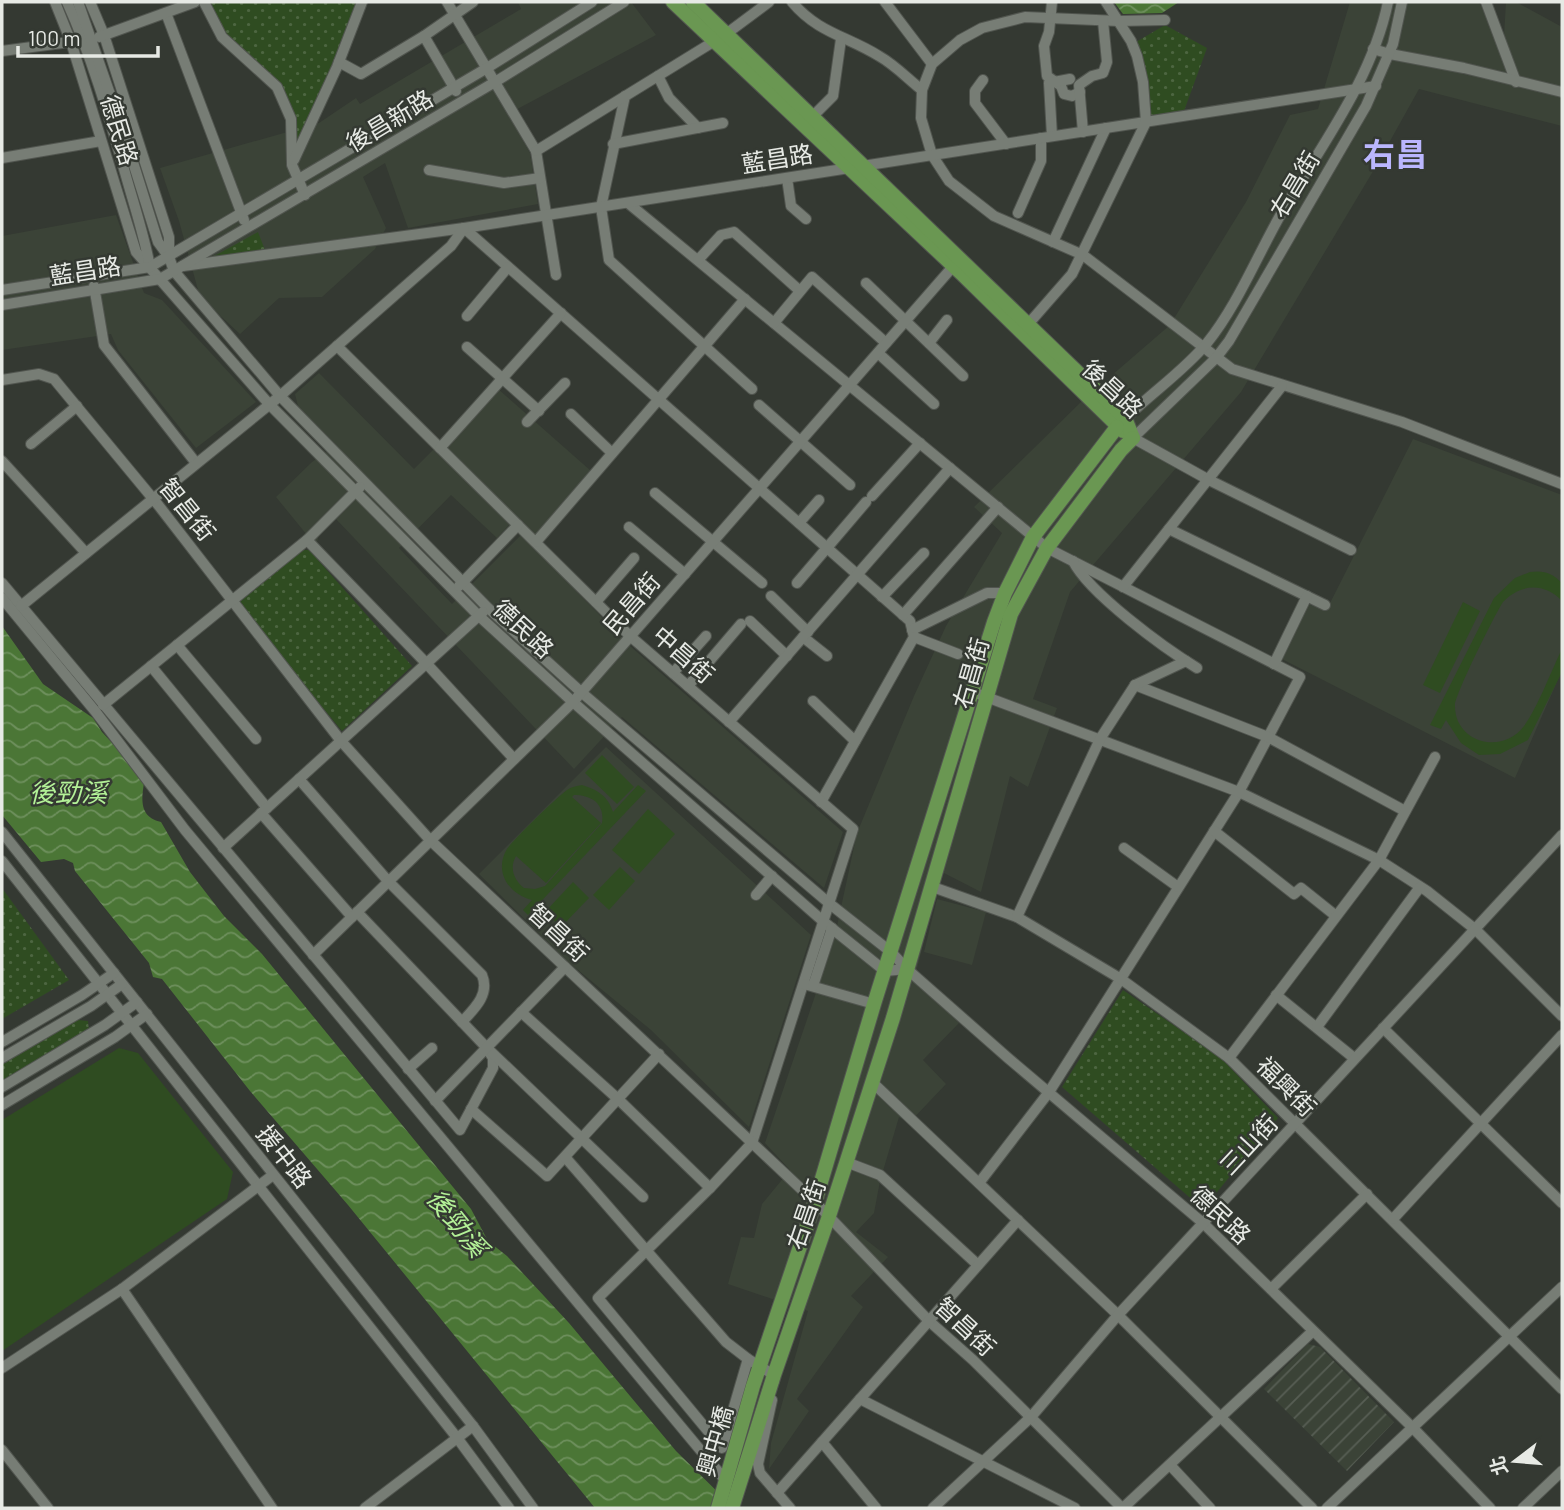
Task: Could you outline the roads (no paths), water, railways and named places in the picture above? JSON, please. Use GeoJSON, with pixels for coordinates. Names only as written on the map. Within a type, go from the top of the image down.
{"type":"FeatureCollection","features":[{"type":"Feature","properties":{"kind":"main road","name":"後昌路"},"geometry":{"type":"LineString","coordinates":[[673,2],[721,37],[813,116],[856,167]]}},
{"type":"Feature","properties":{"kind":"main road","name":"後昌路"},"geometry":{"type":"LineString","coordinates":[[693,2],[721,37],[1025,327],[1133,438]]}},
{"type":"Feature","properties":{"kind":"main road","name":"右昌街"},"geometry":{"type":"LineString","coordinates":[[753,1386],[754,1364],[815,1202],[874,1004],[1005,593],[1033,537],[1121,423]]}},
{"type":"Feature","properties":{"kind":"main road","name":"右昌街"},"geometry":{"type":"LineString","coordinates":[[768,1394],[872,1082],[1011,614],[1046,548],[1133,438]]}},
{"type":"Feature","properties":{"kind":"main road","name":"興中橋"},"geometry":{"type":"LineString","coordinates":[[718,1508],[753,1386]]}},
{"type":"Feature","properties":{"kind":"main road","name":"興中橋"},"geometry":{"type":"LineString","coordinates":[[732,1508],[768,1394]]}},
{"type":"Feature","properties":{"kind":"street","name":"德民路"},"geometry":{"type":"LineString","coordinates":[[55,2],[88,39]]}},
{"type":"Feature","properties":{"kind":"street","name":"德民路"},"geometry":{"type":"LineString","coordinates":[[67,2],[88,39],[169,237],[169,257],[280,396],[364,482],[458,586]]}},
{"type":"Feature","properties":{"kind":"street","name":"德民路"},"geometry":{"type":"LineString","coordinates":[[78,2],[150,267]]}},
{"type":"Feature","properties":{"kind":"street","name":"德民路"},"geometry":{"type":"LineString","coordinates":[[90,2],[88,39],[101,141],[136,252],[269,404],[355,491],[458,586],[573,702],[828,925],[885,971]]}},
{"type":"Feature","properties":{"kind":"street"},"geometry":{"type":"LineString","coordinates":[[2,51],[88,39],[195,2]]}},
{"type":"Feature","properties":{"kind":"street"},"geometry":{"type":"LineString","coordinates":[[204,2],[222,37],[277,87],[291,119],[292,165],[305,195]]}},
{"type":"Feature","properties":{"kind":"street"},"geometry":{"type":"LineString","coordinates":[[292,165],[339,62],[362,2]]}},
{"type":"Feature","properties":{"kind":"street"},"geometry":{"type":"LineString","coordinates":[[447,2],[536,151],[556,275]]}},
{"type":"Feature","properties":{"kind":"street"},"geometry":{"type":"LineString","coordinates":[[339,62],[361,74],[424,36],[473,2]]}},
{"type":"Feature","properties":{"kind":"street","name":"後昌新路"},"geometry":{"type":"LineString","coordinates":[[169,257],[454,88],[592,2]]}},
{"type":"Feature","properties":{"kind":"street","name":"後昌新路"},"geometry":{"type":"LineString","coordinates":[[178,269],[462,102],[624,2]]}},
{"type":"Feature","properties":{"kind":"street"},"geometry":{"type":"LineString","coordinates":[[536,151],[721,37],[769,2]]}},
{"type":"Feature","properties":{"kind":"street"},"geometry":{"type":"LineString","coordinates":[[792,2],[804,17],[841,39],[879,56],[922,90]]}},
{"type":"Feature","properties":{"kind":"street"},"geometry":{"type":"LineString","coordinates":[[885,2],[932,64]]}},
{"type":"Feature","properties":{"kind":"street"},"geometry":{"type":"LineString","coordinates":[[1052,2],[1052,18],[1044,46],[1047,76],[1061,86],[1064,94],[1072,96],[1080,92]]}},
{"type":"Feature","properties":{"kind":"street"},"geometry":{"type":"LineString","coordinates":[[1025,327],[1072,274],[1146,122],[1143,82],[1132,41],[1106,2]]}},
{"type":"Feature","properties":{"kind":"street","name":"右昌街"},"geometry":{"type":"LineString","coordinates":[[1121,423],[1204,347],[1216,331],[1355,89],[1384,21],[1388,2]]}},
{"type":"Feature","properties":{"kind":"street","name":"右昌街"},"geometry":{"type":"LineString","coordinates":[[1133,438],[1216,358],[1236,329],[1366,106],[1390,54],[1402,2]]}},
{"type":"Feature","properties":{"kind":"street"},"geometry":{"type":"LineString","coordinates":[[1486,2],[1516,82]]}},
{"type":"Feature","properties":{"kind":"street"},"geometry":{"type":"LineString","coordinates":[[166,13],[241,214],[249,227]]}},
{"type":"Feature","properties":{"kind":"street"},"geometry":{"type":"LineString","coordinates":[[1164,20],[1119,22],[1026,17],[982,27],[960,40],[932,64],[922,90],[922,118],[932,155],[949,181],[994,216],[1083,255],[1232,369],[1402,422],[1562,484]]}},
{"type":"Feature","properties":{"kind":"street"},"geometry":{"type":"LineString","coordinates":[[1083,132],[1079,85],[1103,73],[1107,61],[1102,21]]}},
{"type":"Feature","properties":{"kind":"street"},"geometry":{"type":"LineString","coordinates":[[424,36],[462,102]]}},
{"type":"Feature","properties":{"kind":"street"},"geometry":{"type":"LineString","coordinates":[[813,116],[833,96],[841,39]]}},
{"type":"Feature","properties":{"kind":"street"},"geometry":{"type":"LineString","coordinates":[[1373,49],[1562,92]]}},
{"type":"Feature","properties":{"kind":"street"},"geometry":{"type":"LineString","coordinates":[[658,76],[669,98],[698,128]]}},
{"type":"Feature","properties":{"kind":"street"},"geometry":{"type":"LineString","coordinates":[[1018,213],[1041,161],[1047,137],[1049,83],[1070,79]]}},
{"type":"Feature","properties":{"kind":"street"},"geometry":{"type":"LineString","coordinates":[[982,80],[975,91],[975,103],[1006,144]]}},
{"type":"Feature","properties":{"kind":"street","name":"藍昌路"},"geometry":{"type":"LineString","coordinates":[[2,305],[160,279],[178,269],[545,216],[1376,86]]}},
{"type":"Feature","properties":{"kind":"street"},"geometry":{"type":"LineString","coordinates":[[625,96],[601,207],[609,260],[752,389]]}},
{"type":"Feature","properties":{"kind":"street"},"geometry":{"type":"LineString","coordinates":[[613,144],[723,124]]}},
{"type":"Feature","properties":{"kind":"street"},"geometry":{"type":"LineString","coordinates":[[1053,242],[1106,128]]}},
{"type":"Feature","properties":{"kind":"street"},"geometry":{"type":"LineString","coordinates":[[2,158],[101,141]]}},
{"type":"Feature","properties":{"kind":"street"},"geometry":{"type":"LineString","coordinates":[[429,170],[504,183],[540,178]]}},
{"type":"Feature","properties":{"kind":"street"},"geometry":{"type":"LineString","coordinates":[[787,178],[791,206],[806,219]]}},
{"type":"Feature","properties":{"kind":"street"},"geometry":{"type":"LineString","coordinates":[[628,203],[1046,548],[1300,677],[1239,792],[1121,979],[1049,1092],[979,1183]]}},
{"type":"Feature","properties":{"kind":"street"},"geometry":{"type":"LineString","coordinates":[[21,606],[280,396],[451,246],[464,228],[910,621],[913,634]]}},
{"type":"Feature","properties":{"kind":"street"},"geometry":{"type":"LineString","coordinates":[[698,261],[721,235],[734,232],[800,291]]}},
{"type":"Feature","properties":{"kind":"street","name":"藍昌路"},"geometry":{"type":"LineString","coordinates":[[2,290],[150,267],[169,257]]}},
{"type":"Feature","properties":{"kind":"street","name":"民昌街"},"geometry":{"type":"LineString","coordinates":[[313,955],[573,702],[956,263]]}},
{"type":"Feature","properties":{"kind":"street"},"geometry":{"type":"LineString","coordinates":[[467,316],[508,267]]}},
{"type":"Feature","properties":{"kind":"street"},"geometry":{"type":"LineString","coordinates":[[93,276],[104,345],[196,463]]}},
{"type":"Feature","properties":{"kind":"street"},"geometry":{"type":"LineString","coordinates":[[774,323],[812,276],[886,343]]}},
{"type":"Feature","properties":{"kind":"street"},"geometry":{"type":"LineString","coordinates":[[866,283],[963,376]]}},
{"type":"Feature","properties":{"kind":"street"},"geometry":{"type":"LineString","coordinates":[[536,542],[745,299]]}},
{"type":"Feature","properties":{"kind":"street"},"geometry":{"type":"LineString","coordinates":[[440,448],[561,313]]}},
{"type":"Feature","properties":{"kind":"street"},"geometry":{"type":"LineString","coordinates":[[929,343],[947,320]]}},
{"type":"Feature","properties":{"kind":"street","name":"中昌街"},"geometry":{"type":"LineString","coordinates":[[337,346],[630,636],[853,829],[830,904],[828,925],[752,1143]]}},
{"type":"Feature","properties":{"kind":"street"},"geometry":{"type":"LineString","coordinates":[[467,347],[540,411]]}},
{"type":"Feature","properties":{"kind":"street"},"geometry":{"type":"LineString","coordinates":[[878,353],[934,404]]}},
{"type":"Feature","properties":{"kind":"street","name":"智昌街"},"geometry":{"type":"LineString","coordinates":[[2,380],[39,374],[54,379],[153,498],[341,741],[430,840],[815,1202],[929,1321],[1122,1508]]}},
{"type":"Feature","properties":{"kind":"street"},"geometry":{"type":"LineString","coordinates":[[527,422],[565,383]]}},
{"type":"Feature","properties":{"kind":"street"},"geometry":{"type":"LineString","coordinates":[[1123,587],[1282,386]]}},
{"type":"Feature","properties":{"kind":"street"},"geometry":{"type":"LineString","coordinates":[[759,405],[850,485]]}},
{"type":"Feature","properties":{"kind":"street"},"geometry":{"type":"LineString","coordinates":[[31,444],[77,406]]}},
{"type":"Feature","properties":{"kind":"street"},"geometry":{"type":"LineString","coordinates":[[571,415],[612,453]]}},
{"type":"Feature","properties":{"kind":"street"},"geometry":{"type":"LineString","coordinates":[[1133,438],[1209,480],[1351,550]]}},
{"type":"Feature","properties":{"kind":"street"},"geometry":{"type":"LineString","coordinates":[[797,583],[920,443]]}},
{"type":"Feature","properties":{"kind":"street"},"geometry":{"type":"LineString","coordinates":[[2,461],[86,553]]}},
{"type":"Feature","properties":{"kind":"street"},"geometry":{"type":"LineString","coordinates":[[729,722],[950,468]]}},
{"type":"Feature","properties":{"kind":"street"},"geometry":{"type":"LineString","coordinates":[[103,705],[307,540],[364,482]]}},
{"type":"Feature","properties":{"kind":"street"},"geometry":{"type":"LineString","coordinates":[[655,494],[762,583]]}},
{"type":"Feature","properties":{"kind":"street"},"geometry":{"type":"LineString","coordinates":[[799,523],[819,500]]}},
{"type":"Feature","properties":{"kind":"street"},"geometry":{"type":"LineString","coordinates":[[903,615],[998,507]]}},
{"type":"Feature","properties":{"kind":"street"},"geometry":{"type":"LineString","coordinates":[[458,586],[518,525]]}},
{"type":"Feature","properties":{"kind":"street"},"geometry":{"type":"LineString","coordinates":[[629,527],[685,574]]}},
{"type":"Feature","properties":{"kind":"street"},"geometry":{"type":"LineString","coordinates":[[1169,529],[1325,605]]}},
{"type":"Feature","properties":{"kind":"street"},"geometry":{"type":"LineString","coordinates":[[307,540],[514,759]]}},
{"type":"Feature","properties":{"kind":"street"},"geometry":{"type":"LineString","coordinates":[[882,597],[924,553]]}},
{"type":"Feature","properties":{"kind":"street"},"geometry":{"type":"LineString","coordinates":[[596,602],[634,558]]}},
{"type":"Feature","properties":{"kind":"street"},"geometry":{"type":"LineString","coordinates":[[1073,561],[1085,580],[1149,635],[1197,668]]}},
{"type":"Feature","properties":{"kind":"street"},"geometry":{"type":"LineString","coordinates":[[2,583],[460,1130],[493,1068],[493,1058],[486,1047]]}},
{"type":"Feature","properties":{"kind":"street"},"geometry":{"type":"LineString","coordinates":[[821,802],[913,634],[987,593],[1005,593]]}},
{"type":"Feature","properties":{"kind":"street"},"geometry":{"type":"LineString","coordinates":[[771,596],[827,656]]}},
{"type":"Feature","properties":{"kind":"street"},"geometry":{"type":"LineString","coordinates":[[1273,664],[1307,596]]}},
{"type":"Feature","properties":{"kind":"street"},"geometry":{"type":"LineString","coordinates":[[2,598],[95,711],[185,830],[726,1481]]}},
{"type":"Feature","properties":{"kind":"street","name":"德民路"},"geometry":{"type":"LineString","coordinates":[[484,612],[830,904],[891,952],[907,969],[1203,1223],[1412,1427],[1490,1508]]}},
{"type":"Feature","properties":{"kind":"street"},"geometry":{"type":"LineString","coordinates":[[223,848],[484,612]]}},
{"type":"Feature","properties":{"kind":"street"},"geometry":{"type":"LineString","coordinates":[[688,686],[745,622],[787,656]]}},
{"type":"Feature","properties":{"kind":"street"},"geometry":{"type":"LineString","coordinates":[[913,634],[958,654]]}},
{"type":"Feature","properties":{"kind":"street"},"geometry":{"type":"LineString","coordinates":[[673,673],[706,636]]}},
{"type":"Feature","properties":{"kind":"street"},"geometry":{"type":"LineString","coordinates":[[177,645],[256,739]]}},
{"type":"Feature","properties":{"kind":"street"},"geometry":{"type":"LineString","coordinates":[[1017,917],[1100,739],[1135,685],[1185,661]]}},
{"type":"Feature","properties":{"kind":"street"},"geometry":{"type":"LineString","coordinates":[[151,666],[264,811],[354,914],[486,1047],[643,1197]]}},
{"type":"Feature","properties":{"kind":"street"},"geometry":{"type":"LineString","coordinates":[[1135,685],[1268,737],[1405,811]]}},
{"type":"Feature","properties":{"kind":"street"},"geometry":{"type":"LineString","coordinates":[[972,692],[1239,792],[1379,860],[1476,930],[1562,1016]]}},
{"type":"Feature","properties":{"kind":"street"},"geometry":{"type":"LineString","coordinates":[[813,701],[855,741]]}},
{"type":"Feature","properties":{"kind":"street"},"geometry":{"type":"LineString","coordinates":[[1229,1058],[1379,860],[1435,757]]}},
{"type":"Feature","properties":{"kind":"street"},"geometry":{"type":"LineString","coordinates":[[299,779],[388,881],[482,975],[484,994],[462,1022]]}},
{"type":"Feature","properties":{"kind":"street"},"geometry":{"type":"LineString","coordinates":[[1214,831],[1294,894],[1301,888],[1336,916]]}},
{"type":"Feature","properties":{"kind":"street","name":"援中路"},"geometry":{"type":"LineString","coordinates":[[2,832],[473,1426],[533,1508]]}},
{"type":"Feature","properties":{"kind":"street","name":"三山街"},"geometry":{"type":"LineString","coordinates":[[933,1508],[1031,1417],[1118,1315],[1562,835]]}},
{"type":"Feature","properties":{"kind":"street"},"geometry":{"type":"LineString","coordinates":[[1124,848],[1178,887]]}},
{"type":"Feature","properties":{"kind":"street","name":"援中路"},"geometry":{"type":"LineString","coordinates":[[2,861],[509,1508]]}},
{"type":"Feature","properties":{"kind":"street"},"geometry":{"type":"LineString","coordinates":[[756,895],[772,876]]}},
{"type":"Feature","properties":{"kind":"street","name":"福興街"},"geometry":{"type":"LineString","coordinates":[[930,886],[1017,917],[1121,979],[1229,1058],[1562,1389]]}},
{"type":"Feature","properties":{"kind":"street"},"geometry":{"type":"LineString","coordinates":[[1317,1027],[1420,887]]}},
{"type":"Feature","properties":{"kind":"street"},"geometry":{"type":"LineString","coordinates":[[435,1101],[565,967]]}},
{"type":"Feature","properties":{"kind":"street"},"geometry":{"type":"LineString","coordinates":[[885,971],[907,969]]}},
{"type":"Feature","properties":{"kind":"street"},"geometry":{"type":"LineString","coordinates":[[2,1042],[114,973]]}},
{"type":"Feature","properties":{"kind":"street"},"geometry":{"type":"LineString","coordinates":[[2,1058],[122,984]]}},
{"type":"Feature","properties":{"kind":"street"},"geometry":{"type":"LineString","coordinates":[[808,985],[874,1004]]}},
{"type":"Feature","properties":{"kind":"street"},"geometry":{"type":"LineString","coordinates":[[1276,995],[1354,1058]]}},
{"type":"Feature","properties":{"kind":"street"},"geometry":{"type":"LineString","coordinates":[[2,1087],[137,1002]]}},
{"type":"Feature","properties":{"kind":"street"},"geometry":{"type":"LineString","coordinates":[[521,1012],[710,1188]]}},
{"type":"Feature","properties":{"kind":"street"},"geometry":{"type":"LineString","coordinates":[[2,1105],[147,1014]]}},
{"type":"Feature","properties":{"kind":"street"},"geometry":{"type":"LineString","coordinates":[[1383,1028],[1562,1203]]}},
{"type":"Feature","properties":{"kind":"street"},"geometry":{"type":"LineString","coordinates":[[1393,1219],[1562,1035]]}},
{"type":"Feature","properties":{"kind":"street"},"geometry":{"type":"LineString","coordinates":[[408,1069],[432,1048]]}},
{"type":"Feature","properties":{"kind":"street"},"geometry":{"type":"LineString","coordinates":[[471,1109],[547,1176],[659,1054]]}},
{"type":"Feature","properties":{"kind":"street"},"geometry":{"type":"LineString","coordinates":[[872,1082],[1118,1315],[1312,1508]]}},
{"type":"Feature","properties":{"kind":"street"},"geometry":{"type":"LineString","coordinates":[[752,1143],[598,1298],[722,1448],[754,1364]]}},
{"type":"Feature","properties":{"kind":"street"},"geometry":{"type":"LineString","coordinates":[[565,1157],[726,1342],[754,1364],[774,1375],[775,1388],[758,1464],[760,1473],[790,1508]]}},
{"type":"Feature","properties":{"kind":"street"},"geometry":{"type":"LineString","coordinates":[[846,1162],[880,1175],[978,1265]]}},
{"type":"Feature","properties":{"kind":"street"},"geometry":{"type":"LineString","coordinates":[[2,1368],[121,1289],[273,1175]]}},
{"type":"Feature","properties":{"kind":"street"},"geometry":{"type":"LineString","coordinates":[[1271,1289],[1367,1194]]}},
{"type":"Feature","properties":{"kind":"street"},"geometry":{"type":"LineString","coordinates":[[778,1493],[1018,1220]]}},
{"type":"Feature","properties":{"kind":"street"},"geometry":{"type":"LineString","coordinates":[[1327,1508],[1562,1287]]}},
{"type":"Feature","properties":{"kind":"street"},"geometry":{"type":"LineString","coordinates":[[121,1289],[272,1508]]}},
{"type":"Feature","properties":{"kind":"street"},"geometry":{"type":"LineString","coordinates":[[1122,1508],[1314,1331]]}},
{"type":"Feature","properties":{"kind":"street"},"geometry":{"type":"LineString","coordinates":[[860,1399],[1075,1508]]}},
{"type":"Feature","properties":{"kind":"street"},"geometry":{"type":"LineString","coordinates":[[365,1508],[473,1426]]}},
{"type":"Feature","properties":{"kind":"street"},"geometry":{"type":"LineString","coordinates":[[822,1442],[876,1508]]}},
{"type":"Feature","properties":{"kind":"street"},"geometry":{"type":"LineString","coordinates":[[2,1450],[46,1508]]}},
{"type":"Feature","properties":{"kind":"street"},"geometry":{"type":"LineString","coordinates":[[2,1471],[12,1463]]}},
{"type":"Feature","properties":{"kind":"street"},"geometry":{"type":"LineString","coordinates":[[1170,1465],[1210,1508]]}},
{"type":"Feature","properties":{"kind":"street"},"geometry":{"type":"LineString","coordinates":[[1524,1508],[1562,1471]]}},
{"type":"Feature","properties":{"kind":"water"},"geometry":{"type":"Polygon","coordinates":[[[1114,2],[1179,2],[1162,13],[1123,14],[1114,2]]]}},
{"type":"Feature","properties":{"kind":"water","name":"後勁溪"},"geometry":{"type":"Polygon","coordinates":[[[2,626],[43,684],[93,718],[126,758],[144,783],[142,796],[146,812],[154,820],[161,822],[190,872],[224,916],[262,954],[471,1209],[488,1241],[507,1256],[569,1323],[676,1451],[734,1508],[595,1508],[348,1205],[250,1091],[162,979],[153,977],[149,963],[75,871],[73,863],[64,859],[41,862],[2,815],[2,626]]]}},
{"type":"Feature","properties":{"kind":"district","name":"右昌"},"geometry":{"type":"Point","coordinates":[1395,153]}}]}
